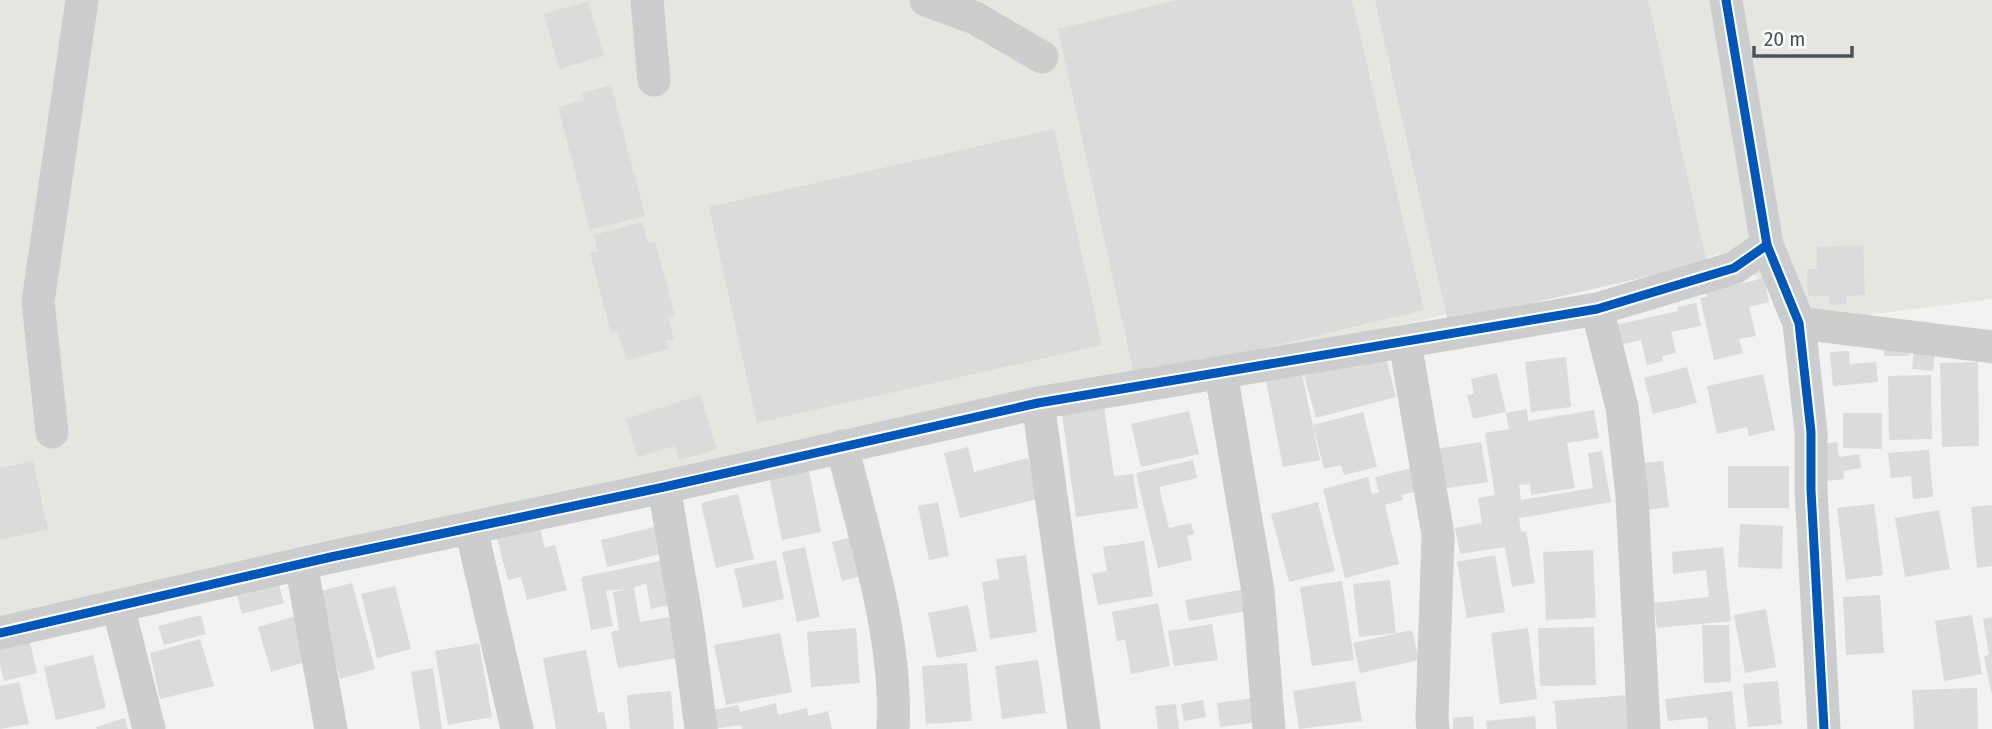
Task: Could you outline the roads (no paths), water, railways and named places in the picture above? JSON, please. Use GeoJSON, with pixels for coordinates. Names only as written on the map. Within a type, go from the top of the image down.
{"type":"FeatureCollection","features":[{"type":"Feature","properties":{"kind":"street"},"geometry":{"type":"LineString","coordinates":[[52,432],[38,302],[82,0]]}},
{"type":"Feature","properties":{"kind":"street"},"geometry":{"type":"LineString","coordinates":[[647,0],[654,80]]}},
{"type":"Feature","properties":{"kind":"street"},"geometry":{"type":"LineString","coordinates":[[926,0],[975,18],[1042,57]]}},
{"type":"Feature","properties":{"kind":"street"},"geometry":{"type":"LineString","coordinates":[[1726,0],[1767,245],[1799,323],[1811,432],[1811,490],[1824,729]]}},
{"type":"Feature","properties":{"kind":"street"},"geometry":{"type":"LineString","coordinates":[[0,633],[300,564],[1038,403],[1597,309],[1734,268],[1767,245]]}},
{"type":"Feature","properties":{"kind":"street"},"geometry":{"type":"LineString","coordinates":[[1597,309],[1622,407],[1625,432],[1632,496],[1644,729]]}},
{"type":"Feature","properties":{"kind":"street"},"geometry":{"type":"LineString","coordinates":[[1799,323],[1992,346]]}},
{"type":"Feature","properties":{"kind":"street"},"geometry":{"type":"LineString","coordinates":[[1405,342],[1438,535],[1433,729]]}},
{"type":"Feature","properties":{"kind":"street"},"geometry":{"type":"LineString","coordinates":[[1221,373],[1258,591],[1269,729]]}},
{"type":"Feature","properties":{"kind":"street"},"geometry":{"type":"LineString","coordinates":[[1038,403],[1084,729]]}},
{"type":"Feature","properties":{"kind":"street"},"geometry":{"type":"LineString","coordinates":[[842,446],[894,674],[893,729]]}},
{"type":"Feature","properties":{"kind":"street"},"geometry":{"type":"LineString","coordinates":[[664,486],[687,622],[701,729]]}},
{"type":"Feature","properties":{"kind":"street"},"geometry":{"type":"LineString","coordinates":[[471,528],[517,729]]}},
{"type":"Feature","properties":{"kind":"street"},"geometry":{"type":"LineString","coordinates":[[300,564],[331,729]]}},
{"type":"Feature","properties":{"kind":"street"},"geometry":{"type":"LineString","coordinates":[[118,606],[149,729]]}}]}
